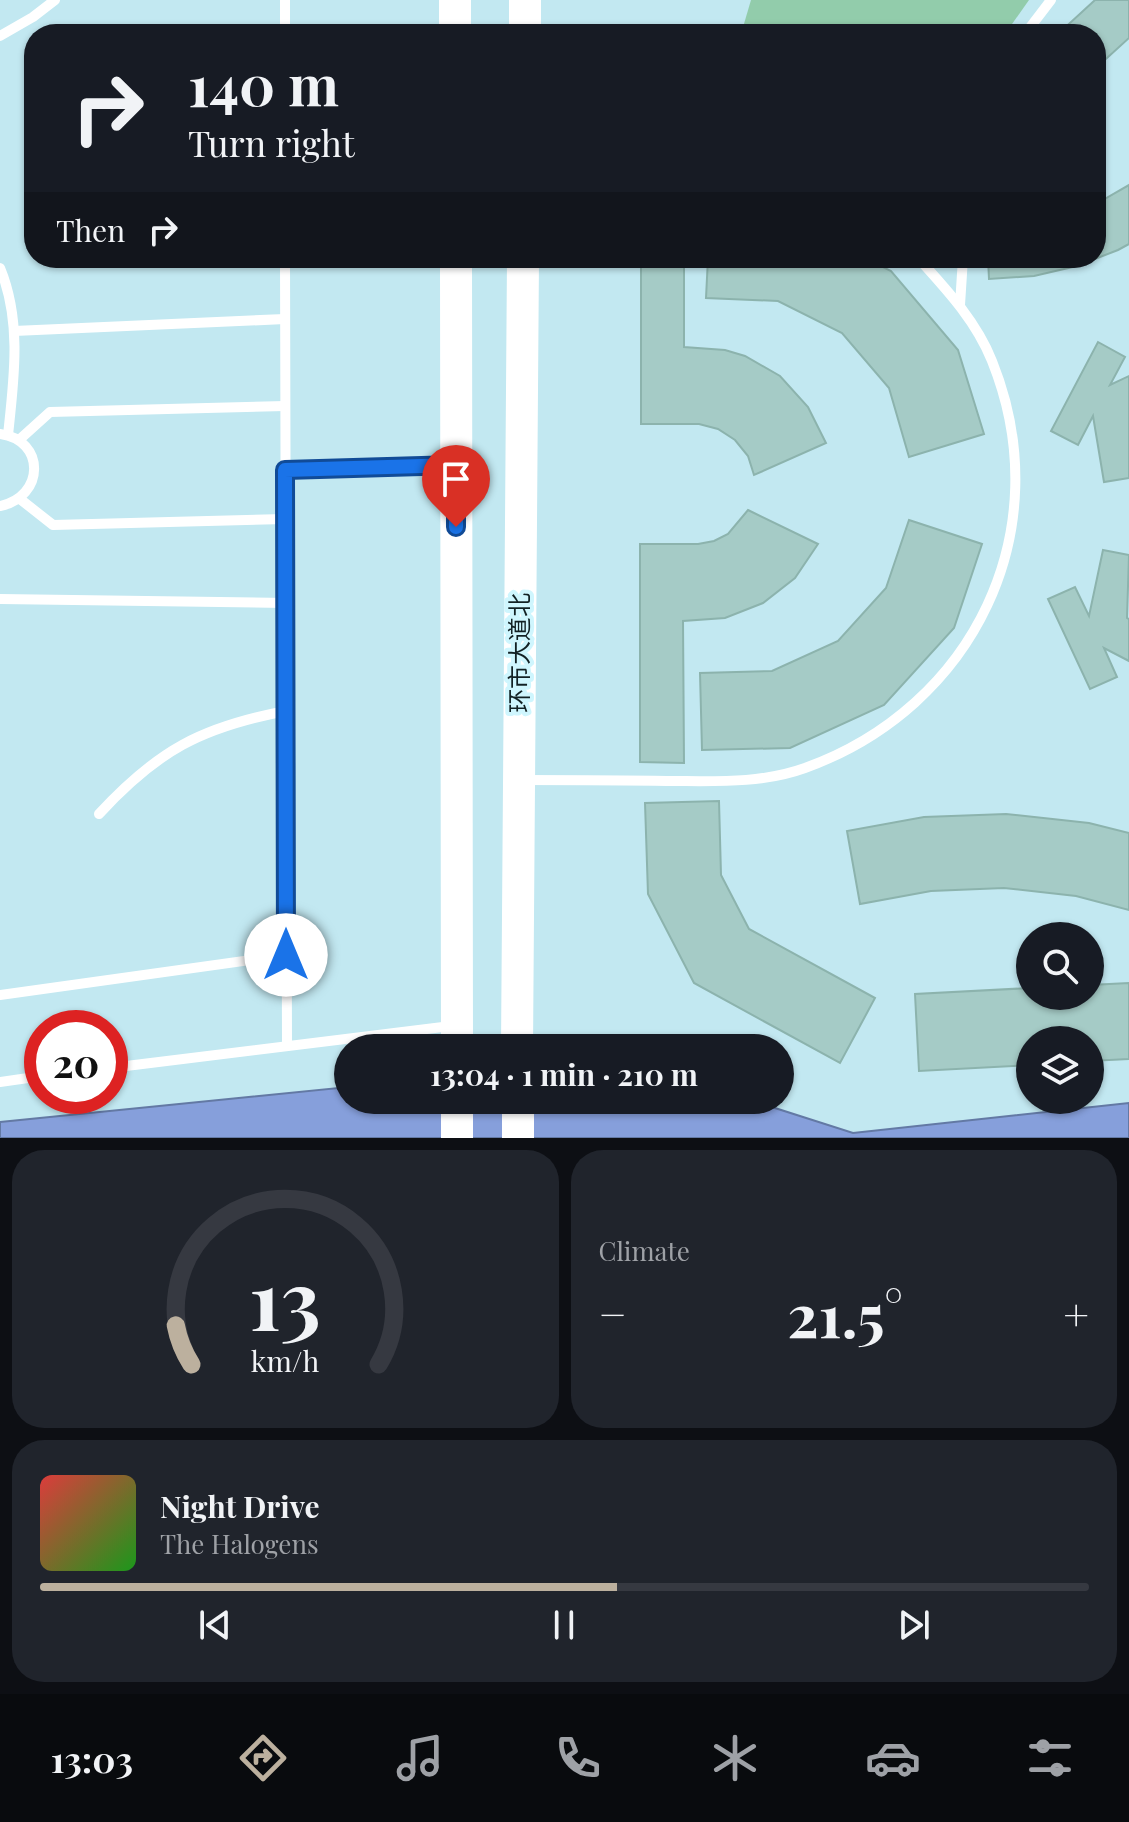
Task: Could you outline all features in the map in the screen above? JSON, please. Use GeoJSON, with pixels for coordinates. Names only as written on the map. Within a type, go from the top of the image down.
{"type":"FeatureCollection","features":[{"type":"Feature","properties":{"kind":"main road"},"geometry":{"type":"LineString","coordinates":[[455,0],[455,24]]}},
{"type":"Feature","properties":{"kind":"main road"},"geometry":{"type":"LineString","coordinates":[[525,0],[525,24]]}},
{"type":"Feature","properties":{"kind":"main road"},"geometry":{"type":"LineString","coordinates":[[456,268],[457,1034]]}},
{"type":"Feature","properties":{"kind":"main road","name":"环市大道北"},"geometry":{"type":"LineString","coordinates":[[517,1034],[523,268]]}},
{"type":"Feature","properties":{"kind":"main road"},"geometry":{"type":"LineString","coordinates":[[457,1114],[457,1138]]}},
{"type":"Feature","properties":{"kind":"main road"},"geometry":{"type":"LineString","coordinates":[[518,1114],[518,1138]]}},
{"type":"Feature","properties":{"kind":"lane"},"geometry":{"type":"LineString","coordinates":[[0,36],[55,0]]}},
{"type":"Feature","properties":{"kind":"lane"},"geometry":{"type":"LineString","coordinates":[[285,0],[285,24]]}},
{"type":"Feature","properties":{"kind":"lane"},"geometry":{"type":"LineString","coordinates":[[1033,24],[1051,0]]}},
{"type":"Feature","properties":{"kind":"lane"},"geometry":{"type":"LineString","coordinates":[[0,268],[14,331],[16,362],[9,436]]}},
{"type":"Feature","properties":{"kind":"lane"},"geometry":{"type":"LineString","coordinates":[[285,268],[287,1046]]}},
{"type":"Feature","properties":{"kind":"lane"},"geometry":{"type":"LineString","coordinates":[[519,780],[740,782],[803,769],[861,744],[913,707],[956,661],[989,606],[1009,546],[1016,483],[1010,420],[991,360],[960,305],[927,268]]}},
{"type":"Feature","properties":{"kind":"lane"},"geometry":{"type":"LineString","coordinates":[[960,305],[962,268]]}},
{"type":"Feature","properties":{"kind":"lane"},"geometry":{"type":"LineString","coordinates":[[14,331],[285,319]]}},
{"type":"Feature","properties":{"kind":"lane"},"geometry":{"type":"LineString","coordinates":[[9,436],[50,412],[285,406]]}},
{"type":"Feature","properties":{"kind":"lane"},"geometry":{"type":"LineString","coordinates":[[0,506],[20,499],[28,490],[34,469],[32,458],[9,436]]}},
{"type":"Feature","properties":{"kind":"lane"},"geometry":{"type":"LineString","coordinates":[[285,470],[456,465]]}},
{"type":"Feature","properties":{"kind":"lane"},"geometry":{"type":"LineString","coordinates":[[20,499],[53,525],[285,519]]}},
{"type":"Feature","properties":{"kind":"lane"},"geometry":{"type":"LineString","coordinates":[[0,599],[286,603]]}},
{"type":"Feature","properties":{"kind":"lane"},"geometry":{"type":"LineString","coordinates":[[99,814],[128,782],[163,755],[201,734],[242,719],[286,711]]}},
{"type":"Feature","properties":{"kind":"lane"},"geometry":{"type":"LineString","coordinates":[[0,995],[286,955]]}},
{"type":"Feature","properties":{"kind":"lane"},"geometry":{"type":"LineString","coordinates":[[128,1066],[287,1046],[334,1044]]}},
{"type":"Feature","properties":{"kind":"lane"},"geometry":{"type":"LineString","coordinates":[[0,1082],[24,1079]]}},
{"type":"Feature","properties":{"kind":"green space"},"geometry":{"type":"Polygon","coordinates":[[[751,0],[1029,0],[1012,24],[744,24],[751,0]]]}},
{"type":"Feature","properties":{"kind":"water"},"geometry":{"type":"Polygon","coordinates":[[[334,1088],[334,1114],[794,1114],[853,1133],[1028,1114],[1104,1114],[1104,1106],[1129,1103],[1129,1138],[0,1138],[0,1122],[80,1114],[128,1114],[128,1109],[334,1088]]]}},
{"type":"Feature","properties":{"kind":"building"},"geometry":{"type":"Polygon","coordinates":[[[1095,0],[1129,0],[1129,38],[1106,59],[1106,24],[1069,24],[1095,0]]]}},
{"type":"Feature","properties":{"kind":"building"},"geometry":{"type":"Polygon","coordinates":[[[1129,185],[1129,244],[1106,255],[1106,198],[1129,185]]]}},
{"type":"Feature","properties":{"kind":"building"},"geometry":{"type":"Polygon","coordinates":[[[641,268],[684,268],[684,347],[725,350],[745,356],[780,376],[808,407],[826,443],[754,475],[748,456],[735,440],[718,429],[699,424],[641,424],[641,268]]]}},
{"type":"Feature","properties":{"kind":"building"},"geometry":{"type":"Polygon","coordinates":[[[708,268],[885,268],[891,271],[958,350],[984,434],[909,457],[889,388],[842,333],[778,301],[706,298],[708,268]]]}},
{"type":"Feature","properties":{"kind":"building"},"geometry":{"type":"Polygon","coordinates":[[[988,268],[1068,268],[1034,276],[989,279],[988,268]]]}},
{"type":"Feature","properties":{"kind":"building"},"geometry":{"type":"Polygon","coordinates":[[[1098,342],[1125,357],[1110,385],[1129,376],[1129,478],[1104,482],[1093,416],[1078,445],[1051,431],[1098,342]]]}},
{"type":"Feature","properties":{"kind":"building"},"geometry":{"type":"Polygon","coordinates":[[[748,510],[818,544],[795,578],[763,603],[725,618],[683,621],[684,763],[640,762],[640,544],[714,541],[728,534],[748,510]]]}},
{"type":"Feature","properties":{"kind":"building"},"geometry":{"type":"Polygon","coordinates":[[[909,520],[982,544],[954,628],[884,705],[790,748],[702,750],[700,673],[772,671],[838,641],[886,588],[909,520]]]}},
{"type":"Feature","properties":{"kind":"building"},"geometry":{"type":"Polygon","coordinates":[[[1103,550],[1129,555],[1129,661],[1104,648],[1117,677],[1090,689],[1048,599],[1075,587],[1089,616],[1103,550]]]}},
{"type":"Feature","properties":{"kind":"building"},"geometry":{"type":"Polygon","coordinates":[[[719,801],[721,875],[749,929],[875,998],[840,1063],[794,1038],[794,1034],[787,1034],[694,983],[648,894],[645,803],[719,801]]]}},
{"type":"Feature","properties":{"kind":"building"},"geometry":{"type":"Polygon","coordinates":[[[1006,814],[1089,823],[1129,833],[1129,910],[1076,896],[1004,888],[931,891],[860,904],[847,831],[924,817],[1006,814]]]}},
{"type":"Feature","properties":{"kind":"building"},"geometry":{"type":"Polygon","coordinates":[[[1129,983],[1129,1059],[1104,1060],[1104,1026],[1016,1026],[1016,1066],[919,1071],[915,994],[1016,989],[1016,1010],[1104,1010],[1104,984],[1129,983]]]}},
{"type":"Feature","properties":{"kind":"route"},"geometry":{"type":"LineString","coordinates":[[286,955],[285,470],[456,465],[456,527]]}}]}
